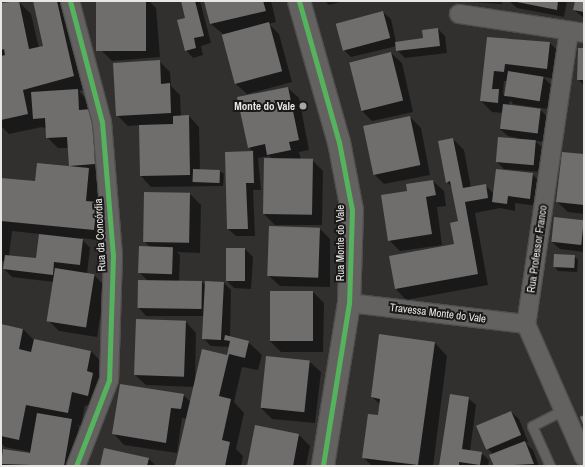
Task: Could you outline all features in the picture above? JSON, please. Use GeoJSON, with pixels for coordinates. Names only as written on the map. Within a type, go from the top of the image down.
{"type":"FeatureCollection","features":[{"type":"Feature","properties":{"kind":"street","name":"Rua da Concórdia"},"geometry":{"type":"LineString","coordinates":[[70,1],[102,122],[113,255],[109,380],[76,466]]}},
{"type":"Feature","properties":{"kind":"street","name":"Rua Monte do Vale"},"geometry":{"type":"LineString","coordinates":[[299,1],[339,142],[352,210],[349,303],[323,466]]}},
{"type":"Feature","properties":{"kind":"street"},"geometry":{"type":"LineString","coordinates":[[459,14],[576,32]]}},
{"type":"Feature","properties":{"kind":"street","name":"Rua Professor Franco"},"geometry":{"type":"LineString","coordinates":[[526,324],[576,32]]}},
{"type":"Feature","properties":{"kind":"street","name":"Travessa Monte do Vale"},"geometry":{"type":"LineString","coordinates":[[349,303],[526,324]]}},
{"type":"Feature","properties":{"kind":"street"},"geometry":{"type":"LineString","coordinates":[[526,324],[584,457]]}},
{"type":"Feature","properties":{"kind":"lane"},"geometry":{"type":"LineString","coordinates":[[550,466],[532,426],[564,410]]}},
{"type":"Feature","properties":{"kind":"building"},"geometry":{"type":"Polygon","coordinates":[[[19,1],[29,49],[43,46],[33,1],[57,1],[74,76],[23,90],[28,114],[1,120],[1,56],[5,55],[4,49],[1,50],[1,3],[19,1]]]}},
{"type":"Feature","properties":{"kind":"building"},"geometry":{"type":"Polygon","coordinates":[[[96,1],[146,1],[146,51],[96,51],[96,1]]]}},
{"type":"Feature","properties":{"kind":"building"},"geometry":{"type":"Polygon","coordinates":[[[181,1],[195,1],[204,36],[194,38],[196,48],[185,51],[177,20],[185,18],[181,1]]]}},
{"type":"Feature","properties":{"kind":"building"},"geometry":{"type":"Polygon","coordinates":[[[204,1],[263,1],[266,11],[210,24],[204,1]]]}},
{"type":"Feature","properties":{"kind":"building"},"geometry":{"type":"Polygon","coordinates":[[[512,1],[558,1],[557,10],[512,1]]]}},
{"type":"Feature","properties":{"kind":"building"},"geometry":{"type":"Polygon","coordinates":[[[575,1],[584,1],[584,12],[573,10],[575,1]]]}},
{"type":"Feature","properties":{"kind":"building"},"geometry":{"type":"Polygon","coordinates":[[[383,11],[390,38],[343,51],[336,24],[383,11]]]}},
{"type":"Feature","properties":{"kind":"building"},"geometry":{"type":"Polygon","coordinates":[[[269,22],[282,71],[235,84],[222,35],[269,22]]]}},
{"type":"Feature","properties":{"kind":"building"},"geometry":{"type":"Polygon","coordinates":[[[438,28],[440,46],[396,51],[395,42],[423,38],[422,30],[438,28]]]}},
{"type":"Feature","properties":{"kind":"building"},"geometry":{"type":"Polygon","coordinates":[[[487,37],[550,42],[547,69],[505,64],[504,72],[494,71],[492,89],[499,89],[498,103],[480,101],[487,37]]]}},
{"type":"Feature","properties":{"kind":"building"},"geometry":{"type":"Polygon","coordinates":[[[578,48],[584,48],[584,80],[577,80],[578,48]]]}},
{"type":"Feature","properties":{"kind":"building"},"geometry":{"type":"Polygon","coordinates":[[[391,52],[403,101],[361,111],[349,62],[391,52]]]}},
{"type":"Feature","properties":{"kind":"building"},"geometry":{"type":"Polygon","coordinates":[[[160,60],[161,84],[170,83],[171,113],[116,116],[113,63],[160,60]]]}},
{"type":"Feature","properties":{"kind":"building"},"geometry":{"type":"Polygon","coordinates":[[[508,71],[544,77],[540,101],[504,96],[508,71]]]}},
{"type":"Feature","properties":{"kind":"building"},"geometry":{"type":"Polygon","coordinates":[[[288,87],[299,140],[289,142],[291,150],[267,155],[265,144],[248,148],[237,97],[288,87]]]}},
{"type":"Feature","properties":{"kind":"building"},"geometry":{"type":"Polygon","coordinates":[[[78,89],[79,110],[92,109],[95,164],[69,166],[67,137],[46,138],[45,118],[33,119],[31,92],[78,89]]]}},
{"type":"Feature","properties":{"kind":"building"},"geometry":{"type":"Polygon","coordinates":[[[503,104],[541,109],[538,133],[500,129],[503,104]]]}},
{"type":"Feature","properties":{"kind":"building"},"geometry":{"type":"Polygon","coordinates":[[[189,115],[190,175],[140,176],[139,125],[173,124],[173,116],[189,115]]]}},
{"type":"Feature","properties":{"kind":"building"},"geometry":{"type":"Polygon","coordinates":[[[410,116],[420,165],[373,175],[363,126],[410,116]]]}},
{"type":"Feature","properties":{"kind":"building"},"geometry":{"type":"Polygon","coordinates":[[[498,137],[536,140],[534,165],[496,162],[498,137]]]}},
{"type":"Feature","properties":{"kind":"building"},"geometry":{"type":"Polygon","coordinates":[[[453,138],[463,188],[486,184],[488,198],[465,202],[478,274],[395,289],[389,256],[454,244],[450,223],[458,221],[450,181],[446,183],[438,141],[453,138]]]}},
{"type":"Feature","properties":{"kind":"building"},"geometry":{"type":"Polygon","coordinates":[[[253,151],[254,183],[246,183],[248,229],[227,229],[225,152],[253,151]]]}},
{"type":"Feature","properties":{"kind":"building"},"geometry":{"type":"Polygon","coordinates":[[[562,152],[584,154],[584,205],[556,202],[562,152]]]}},
{"type":"Feature","properties":{"kind":"building"},"geometry":{"type":"Polygon","coordinates":[[[264,158],[313,159],[312,215],[263,214],[264,158]]]}},
{"type":"Feature","properties":{"kind":"building"},"geometry":{"type":"Polygon","coordinates":[[[37,163],[89,168],[86,201],[97,202],[94,230],[1,221],[1,178],[35,181],[37,163]]]}},
{"type":"Feature","properties":{"kind":"building"},"geometry":{"type":"Polygon","coordinates":[[[193,169],[220,170],[220,183],[193,182],[193,169]]]}},
{"type":"Feature","properties":{"kind":"building"},"geometry":{"type":"Polygon","coordinates":[[[496,169],[533,173],[530,199],[508,196],[507,204],[492,202],[496,169]]]}},
{"type":"Feature","properties":{"kind":"building"},"geometry":{"type":"Polygon","coordinates":[[[433,180],[436,195],[426,197],[432,234],[388,241],[381,195],[407,191],[406,184],[433,180]]]}},
{"type":"Feature","properties":{"kind":"building"},"geometry":{"type":"Polygon","coordinates":[[[144,192],[190,193],[189,243],[143,242],[144,192]]]}},
{"type":"Feature","properties":{"kind":"building"},"geometry":{"type":"Polygon","coordinates":[[[554,217],[584,220],[581,245],[551,242],[554,217]]]}},
{"type":"Feature","properties":{"kind":"building"},"geometry":{"type":"Polygon","coordinates":[[[269,226],[320,228],[318,278],[267,276],[269,226]]]}},
{"type":"Feature","properties":{"kind":"building"},"geometry":{"type":"Polygon","coordinates":[[[39,234],[83,239],[80,265],[54,262],[53,275],[3,269],[5,255],[36,258],[39,234]]]}},
{"type":"Feature","properties":{"kind":"building"},"geometry":{"type":"Polygon","coordinates":[[[139,246],[173,247],[172,274],[138,273],[139,246]]]}},
{"type":"Feature","properties":{"kind":"building"},"geometry":{"type":"Polygon","coordinates":[[[226,248],[245,248],[245,281],[226,281],[226,248]]]}},
{"type":"Feature","properties":{"kind":"building"},"geometry":{"type":"Polygon","coordinates":[[[554,254],[575,255],[574,268],[553,267],[554,254]]]}},
{"type":"Feature","properties":{"kind":"building"},"geometry":{"type":"Polygon","coordinates":[[[55,268],[95,274],[86,328],[47,321],[55,268]]]}},
{"type":"Feature","properties":{"kind":"building"},"geometry":{"type":"Polygon","coordinates":[[[138,280],[202,281],[202,309],[138,308],[138,280]]]}},
{"type":"Feature","properties":{"kind":"building"},"geometry":{"type":"Polygon","coordinates":[[[205,281],[224,282],[221,340],[202,339],[205,281]]]}},
{"type":"Feature","properties":{"kind":"building"},"geometry":{"type":"Polygon","coordinates":[[[270,291],[313,291],[313,341],[270,341],[270,291]]]}},
{"type":"Feature","properties":{"kind":"building"},"geometry":{"type":"Polygon","coordinates":[[[136,319],[186,321],[184,377],[134,375],[136,319]]]}},
{"type":"Feature","properties":{"kind":"building"},"geometry":{"type":"Polygon","coordinates":[[[1,324],[23,329],[19,349],[31,352],[34,339],[91,351],[87,371],[93,373],[88,396],[72,392],[68,413],[26,405],[19,440],[1,436],[1,324]]]}},
{"type":"Feature","properties":{"kind":"building"},"geometry":{"type":"Polygon","coordinates":[[[379,334],[435,342],[418,465],[362,458],[368,414],[378,415],[380,399],[371,397],[379,334]]]}},
{"type":"Feature","properties":{"kind":"building"},"geometry":{"type":"Polygon","coordinates":[[[225,335],[249,341],[245,358],[229,354],[219,396],[231,399],[222,440],[230,442],[225,466],[175,466],[202,349],[227,355],[230,341],[224,340],[225,335]]]}},
{"type":"Feature","properties":{"kind":"building"},"geometry":{"type":"Polygon","coordinates":[[[266,356],[310,361],[304,412],[261,408],[266,356]]]}},
{"type":"Feature","properties":{"kind":"building"},"geometry":{"type":"Polygon","coordinates":[[[120,384],[184,394],[181,409],[171,408],[166,443],[112,434],[120,384]]]}},
{"type":"Feature","properties":{"kind":"building"},"geometry":{"type":"Polygon","coordinates":[[[450,394],[469,397],[462,449],[482,452],[480,465],[459,462],[459,466],[439,466],[450,394]]]}},
{"type":"Feature","properties":{"kind":"building"},"geometry":{"type":"Polygon","coordinates":[[[511,411],[521,435],[486,450],[476,426],[511,411]]]}},
{"type":"Feature","properties":{"kind":"building"},"geometry":{"type":"Polygon","coordinates":[[[37,413],[72,419],[64,466],[1,464],[3,449],[30,453],[37,413]]]}},
{"type":"Feature","properties":{"kind":"building"},"geometry":{"type":"Polygon","coordinates":[[[584,415],[584,427],[580,417],[584,415]]]}},
{"type":"Feature","properties":{"kind":"building"},"geometry":{"type":"Polygon","coordinates":[[[255,425],[299,434],[293,466],[247,466],[255,425]]]}},
{"type":"Feature","properties":{"kind":"building"},"geometry":{"type":"Polygon","coordinates":[[[525,441],[534,464],[494,466],[489,455],[525,441]]]}},
{"type":"Feature","properties":{"kind":"building"},"geometry":{"type":"Polygon","coordinates":[[[104,448],[149,458],[147,466],[100,466],[104,448]]]}},
{"type":"Feature","properties":{"kind":"cycle path"},"geometry":{"type":"LineString","coordinates":[[70,1],[102,122],[113,255],[109,380],[76,466]]}},
{"type":"Feature","properties":{"kind":"cycle path"},"geometry":{"type":"LineString","coordinates":[[299,1],[339,142],[352,210],[349,303],[323,466]]}},
{"type":"Feature","properties":{"kind":"place","name":"Monte do Vale"},"geometry":{"type":"Point","coordinates":[303,106]}}]}
